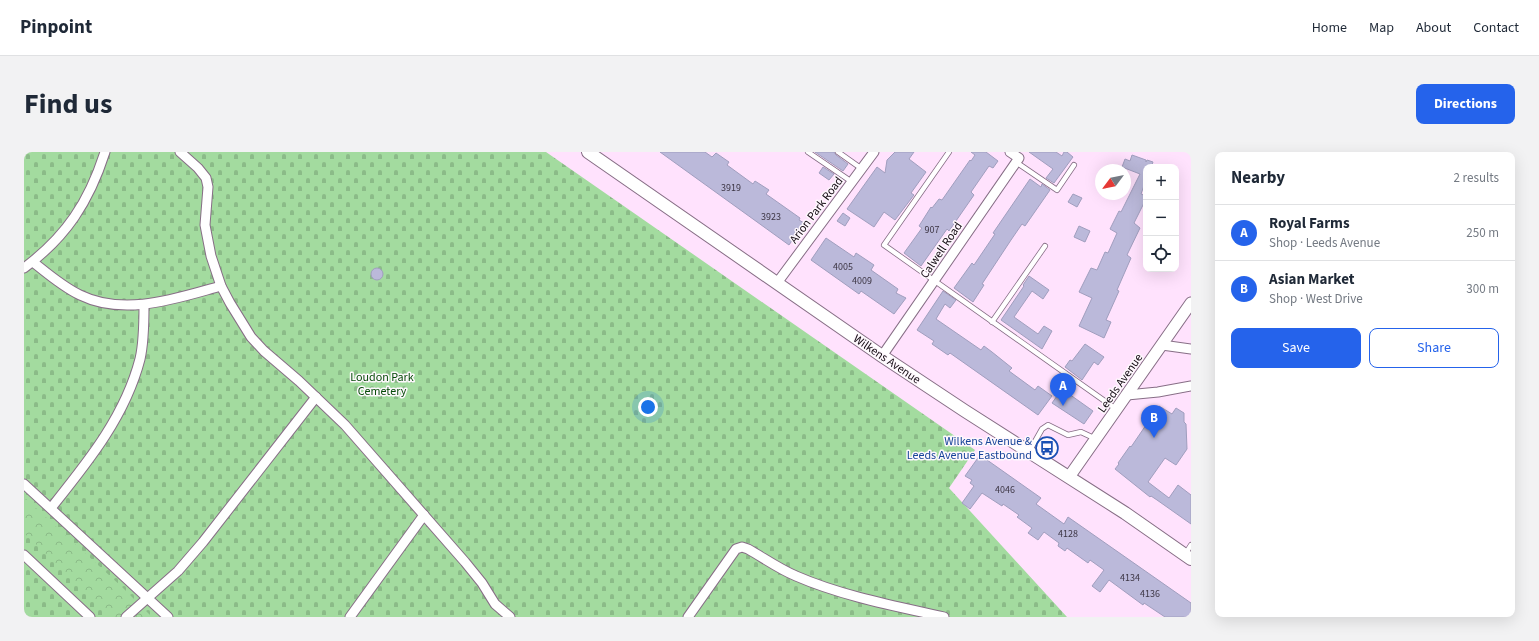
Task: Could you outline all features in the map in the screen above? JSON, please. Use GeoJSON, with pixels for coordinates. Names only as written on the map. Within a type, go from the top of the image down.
{"type":"FeatureCollection","features":[{"type":"Feature","properties":{"kind":"main road","name":"Wilkens Avenue"},"geometry":{"type":"LineString","coordinates":[[588,152],[882,356],[965,411],[1189,553]]}},
{"type":"Feature","properties":{"kind":"street"},"geometry":{"type":"LineString","coordinates":[[24,268],[33,262],[59,237],[76,215],[91,188],[105,152]]}},
{"type":"Feature","properties":{"kind":"street"},"geometry":{"type":"LineString","coordinates":[[180,152],[198,168],[206,178],[208,188],[204,225],[211,256],[221,286],[251,337],[264,351],[345,425],[482,583],[495,604],[500,617]]}},
{"type":"Feature","properties":{"kind":"street","name":"Arion Park Road"},"geometry":{"type":"LineString","coordinates":[[777,283],[874,152]]}},
{"type":"Feature","properties":{"kind":"street"},"geometry":{"type":"LineString","coordinates":[[1010,152],[1017,160]]}},
{"type":"Feature","properties":{"kind":"street","name":"Calwell Road"},"geometry":{"type":"LineString","coordinates":[[882,356],[1017,160]]}},
{"type":"Feature","properties":{"kind":"street"},"geometry":{"type":"LineString","coordinates":[[33,262],[67,288],[81,296],[99,302],[144,305],[168,301],[221,286]]}},
{"type":"Feature","properties":{"kind":"street","name":"Leeds Avenue"},"geometry":{"type":"LineString","coordinates":[[1069,477],[1191,303]]}},
{"type":"Feature","properties":{"kind":"street"},"geometry":{"type":"LineString","coordinates":[[51,508],[95,451],[126,401],[140,358],[143,335],[144,305]]}},
{"type":"Feature","properties":{"kind":"street"},"geometry":{"type":"LineString","coordinates":[[1162,345],[1191,349]]}},
{"type":"Feature","properties":{"kind":"street"},"geometry":{"type":"LineString","coordinates":[[1127,395],[1158,392],[1191,386]]}},
{"type":"Feature","properties":{"kind":"street"},"geometry":{"type":"LineString","coordinates":[[126,617],[178,571],[203,542],[316,397]]}},
{"type":"Feature","properties":{"kind":"street"},"geometry":{"type":"LineString","coordinates":[[24,484],[168,617]]}},
{"type":"Feature","properties":{"kind":"street"},"geometry":{"type":"LineString","coordinates":[[350,617],[424,515]]}},
{"type":"Feature","properties":{"kind":"street"},"geometry":{"type":"LineString","coordinates":[[688,617],[732,554],[736,549],[742,547],[796,576],[818,585],[914,614],[944,617]]}},
{"type":"Feature","properties":{"kind":"street"},"geometry":{"type":"LineString","coordinates":[[24,555],[90,617]]}},
{"type":"Feature","properties":{"kind":"street"},"geometry":{"type":"LineString","coordinates":[[495,604],[510,617]]}},
{"type":"Feature","properties":{"kind":"lane"},"geometry":{"type":"LineString","coordinates":[[808,152],[852,182]]}},
{"type":"Feature","properties":{"kind":"lane"},"geometry":{"type":"LineString","coordinates":[[838,152],[862,169]]}},
{"type":"Feature","properties":{"kind":"lane"},"geometry":{"type":"LineString","coordinates":[[949,152],[884,245],[1116,410]]}},
{"type":"Feature","properties":{"kind":"lane"},"geometry":{"type":"LineString","coordinates":[[1017,160],[1057,190],[1074,165]]}},
{"type":"Feature","properties":{"kind":"lane"},"geometry":{"type":"LineString","coordinates":[[992,322],[1045,246]]}},
{"type":"Feature","properties":{"kind":"lane"},"geometry":{"type":"LineString","coordinates":[[1029,452],[1042,429],[1048,425],[1068,435],[1081,432],[1096,439]]}},
{"type":"Feature","properties":{"kind":"green space","name":"Loudon Park Cemetery"},"geometry":{"type":"Polygon","coordinates":[[[24,152],[546,152],[975,450],[949,488],[1067,617],[24,617],[24,152]]]}},
{"type":"Feature","properties":{"kind":"green space"},"geometry":{"type":"Polygon","coordinates":[[[24,497],[122,587],[152,617],[112,617],[24,533],[24,497]]]}},
{"type":"Feature","properties":{"kind":"building"},"geometry":{"type":"Polygon","coordinates":[[[660,152],[705,152],[712,157],[716,153],[729,162],[727,165],[753,184],[755,181],[769,190],[766,194],[800,218],[799,220],[804,223],[789,245],[660,152]]]}},
{"type":"Feature","properties":{"kind":"building"},"geometry":{"type":"Polygon","coordinates":[[[815,152],[834,152],[848,164],[843,171],[815,152]]]}},
{"type":"Feature","properties":{"kind":"building"},"geometry":{"type":"Polygon","coordinates":[[[895,152],[914,152],[909,159],[926,172],[911,193],[914,195],[895,220],[884,212],[874,227],[847,209],[877,167],[885,173],[887,160],[895,152]]]}},
{"type":"Feature","properties":{"kind":"building"},"geometry":{"type":"Polygon","coordinates":[[[971,152],[986,152],[998,161],[993,168],[989,166],[971,192],[974,195],[949,231],[947,229],[921,266],[904,253],[922,228],[919,226],[931,207],[932,208],[939,199],[942,200],[975,155],[971,152]]]}},
{"type":"Feature","properties":{"kind":"building"},"geometry":{"type":"Polygon","coordinates":[[[1029,152],[1056,152],[1062,156],[1064,152],[1067,152],[1073,157],[1054,183],[1046,178],[1053,169],[1029,152]]]}},
{"type":"Feature","properties":{"kind":"building"},"geometry":{"type":"Polygon","coordinates":[[[1132,155],[1146,160],[1146,162],[1147,160],[1153,162],[1152,164],[1143,164],[1143,188],[1141,194],[1143,195],[1143,205],[1134,223],[1140,228],[1127,255],[1131,258],[1117,290],[1119,291],[1106,320],[1111,322],[1104,338],[1079,326],[1092,298],[1079,292],[1091,268],[1097,270],[1105,252],[1108,253],[1117,233],[1110,229],[1119,211],[1121,212],[1127,200],[1131,200],[1131,192],[1140,174],[1131,170],[1131,164],[1123,164],[1125,159],[1130,161],[1132,155]]]}},
{"type":"Feature","properties":{"kind":"building"},"geometry":{"type":"Polygon","coordinates":[[[823,167],[834,174],[829,180],[819,173],[823,167]]]}},
{"type":"Feature","properties":{"kind":"building"},"geometry":{"type":"Polygon","coordinates":[[[1030,179],[1041,187],[1042,184],[1050,190],[1025,226],[1022,224],[1011,240],[982,284],[984,285],[973,302],[954,288],[972,263],[974,265],[995,234],[993,233],[1030,179]]]}},
{"type":"Feature","properties":{"kind":"building"},"geometry":{"type":"Polygon","coordinates":[[[1073,194],[1082,198],[1077,207],[1068,202],[1073,194]]]}},
{"type":"Feature","properties":{"kind":"building"},"geometry":{"type":"Polygon","coordinates":[[[843,213],[850,218],[845,226],[837,221],[843,213]]]}},
{"type":"Feature","properties":{"kind":"building"},"geometry":{"type":"Polygon","coordinates":[[[1079,226],[1090,231],[1085,242],[1074,237],[1079,226]]]}},
{"type":"Feature","properties":{"kind":"building"},"geometry":{"type":"Polygon","coordinates":[[[826,238],[854,257],[856,253],[874,265],[871,270],[898,289],[896,293],[906,298],[894,314],[861,291],[859,294],[811,260],[826,238]]]}},
{"type":"Feature","properties":{"kind":"building"},"geometry":{"type":"Polygon","coordinates":[[[379,268],[382,269],[382,279],[375,280],[372,279],[371,272],[372,269],[379,268]]]}},
{"type":"Feature","properties":{"kind":"building"},"geometry":{"type":"Polygon","coordinates":[[[1029,276],[1049,290],[1043,299],[1032,291],[1014,317],[1038,334],[1044,326],[1052,331],[1042,349],[1001,320],[1029,276]]]}},
{"type":"Feature","properties":{"kind":"building"},"geometry":{"type":"Polygon","coordinates":[[[943,291],[956,300],[950,308],[945,304],[936,319],[981,350],[984,346],[1012,368],[1009,371],[1035,390],[1038,386],[1052,396],[1038,415],[950,353],[948,355],[932,344],[934,341],[917,330],[943,291]]]}},
{"type":"Feature","properties":{"kind":"building"},"geometry":{"type":"Polygon","coordinates":[[[1085,344],[1104,357],[1098,365],[1094,362],[1082,380],[1065,367],[1070,360],[1072,361],[1085,344]]]}},
{"type":"Feature","properties":{"kind":"building"},"geometry":{"type":"Polygon","coordinates":[[[1062,389],[1093,411],[1084,424],[1052,403],[1062,389]]]}},
{"type":"Feature","properties":{"kind":"building"},"geometry":{"type":"Polygon","coordinates":[[[1159,406],[1172,414],[1176,408],[1184,413],[1187,449],[1176,465],[1165,458],[1148,482],[1169,498],[1178,485],[1191,495],[1191,524],[1151,496],[1150,497],[1115,469],[1159,406]]]}},
{"type":"Feature","properties":{"kind":"building"},"geometry":{"type":"Polygon","coordinates":[[[980,455],[1041,498],[1036,504],[1064,524],[1068,517],[1191,603],[1191,617],[1165,617],[1144,603],[1143,605],[1109,580],[1100,592],[1092,586],[1104,570],[1090,560],[1088,563],[1067,548],[1065,551],[1058,546],[1059,543],[1044,532],[1038,540],[1028,533],[1032,528],[1017,517],[1019,515],[1003,504],[1002,506],[982,493],[970,509],[962,503],[974,486],[970,483],[972,480],[965,476],[980,455]]]}},
{"type":"Feature","properties":{"kind":"place","name":"Royal Farms"},"geometry":{"type":"Point","coordinates":[1063,406]}},
{"type":"Feature","properties":{"kind":"place","name":"Asian Market"},"geometry":{"type":"Point","coordinates":[1154,438]}},
{"type":"Feature","properties":{"kind":"place","name":"Wilkens Avenue & Leeds Avenue Eastbound"},"geometry":{"type":"Point","coordinates":[1047,448]}}]}
